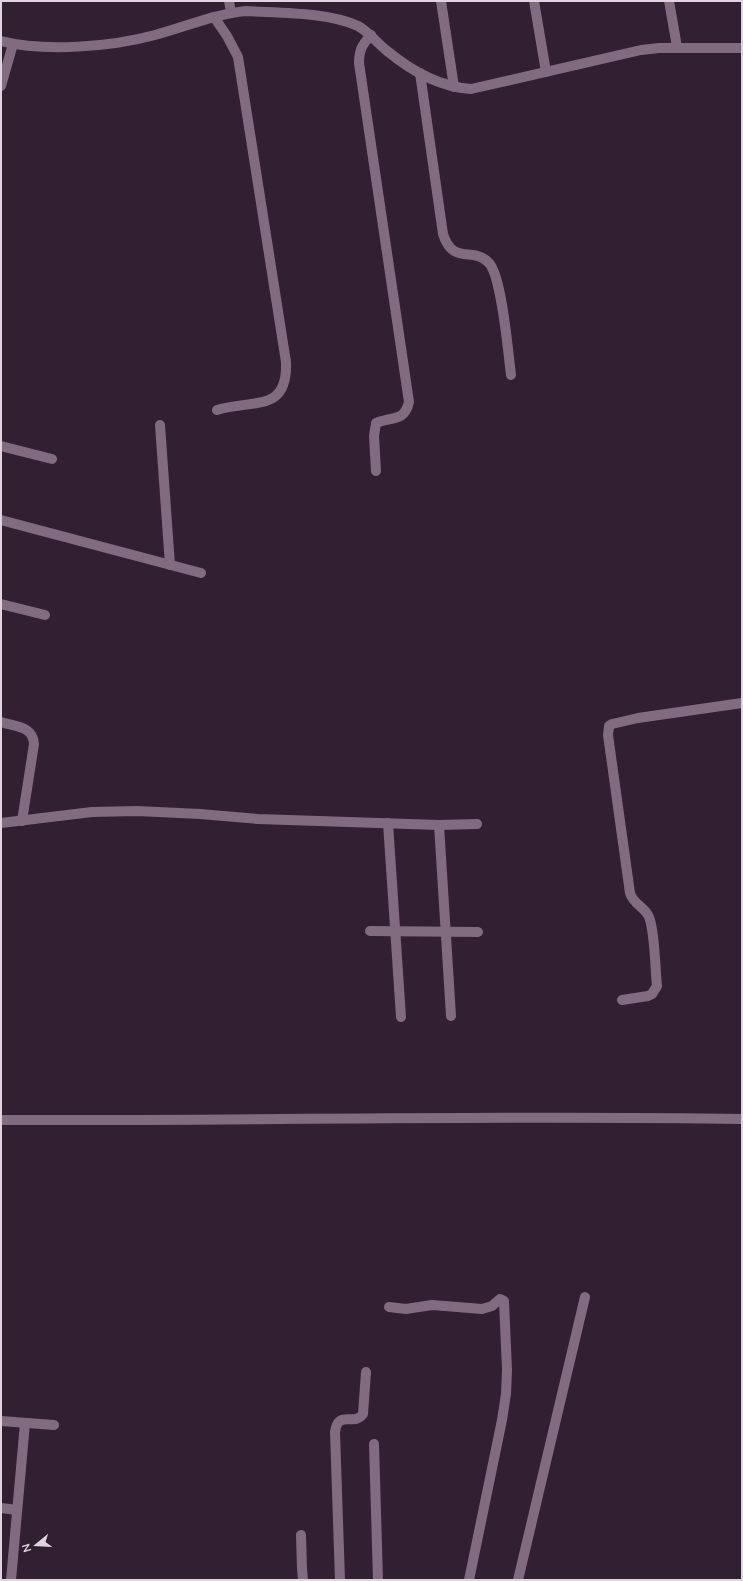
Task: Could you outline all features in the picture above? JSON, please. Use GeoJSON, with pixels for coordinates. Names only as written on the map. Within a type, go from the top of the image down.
{"type":"FeatureCollection","features":[{"type":"Feature","properties":{"kind":"street"},"geometry":{"type":"LineString","coordinates":[[229,1],[231,13]]}},
{"type":"Feature","properties":{"kind":"street"},"geometry":{"type":"LineString","coordinates":[[441,1],[454,87]]}},
{"type":"Feature","properties":{"kind":"street"},"geometry":{"type":"LineString","coordinates":[[534,1],[546,72]]}},
{"type":"Feature","properties":{"kind":"street"},"geometry":{"type":"LineString","coordinates":[[669,1],[677,47]]}},
{"type":"Feature","properties":{"kind":"street"},"geometry":{"type":"LineString","coordinates":[[1,41],[33,46],[64,46],[128,41],[214,17],[246,11],[317,16],[359,27],[371,35],[386,50],[420,73],[454,87],[470,89],[641,50],[677,47],[742,48]]}},
{"type":"Feature","properties":{"kind":"street"},"geometry":{"type":"LineString","coordinates":[[214,17],[225,33],[238,57],[285,354],[287,375],[282,390],[277,396],[269,401],[237,405],[217,410]]}},
{"type":"Feature","properties":{"kind":"street"},"geometry":{"type":"LineString","coordinates":[[371,35],[361,46],[359,63],[409,402],[402,415],[376,424],[374,436],[376,471]]}},
{"type":"Feature","properties":{"kind":"street"},"geometry":{"type":"LineString","coordinates":[[1,86],[13,44]]}},
{"type":"Feature","properties":{"kind":"street"},"geometry":{"type":"LineString","coordinates":[[420,73],[443,234],[450,249],[455,252],[481,258],[489,263],[493,269],[499,285],[511,375]]}},
{"type":"Feature","properties":{"kind":"street"},"geometry":{"type":"LineString","coordinates":[[160,425],[170,565]]}},
{"type":"Feature","properties":{"kind":"street"},"geometry":{"type":"LineString","coordinates":[[1,446],[52,459]]}},
{"type":"Feature","properties":{"kind":"street"},"geometry":{"type":"LineString","coordinates":[[1,520],[201,573]]}},
{"type":"Feature","properties":{"kind":"street"},"geometry":{"type":"LineString","coordinates":[[1,604],[45,615]]}},
{"type":"Feature","properties":{"kind":"street"},"geometry":{"type":"LineString","coordinates":[[622,1000],[648,996],[652,994],[657,986],[652,924],[646,911],[634,901],[630,893],[608,735],[609,726],[638,718],[742,703]]}},
{"type":"Feature","properties":{"kind":"street"},"geometry":{"type":"LineString","coordinates":[[1,722],[26,729],[31,732],[34,737],[22,821]]}},
{"type":"Feature","properties":{"kind":"street"},"geometry":{"type":"LineString","coordinates":[[1,822],[22,821],[92,812],[137,811],[258,819],[439,825],[477,824]]}},
{"type":"Feature","properties":{"kind":"street"},"geometry":{"type":"LineString","coordinates":[[388,823],[400,1017]]}},
{"type":"Feature","properties":{"kind":"street"},"geometry":{"type":"LineString","coordinates":[[439,825],[451,1016]]}},
{"type":"Feature","properties":{"kind":"street"},"geometry":{"type":"LineString","coordinates":[[370,931],[478,932]]}},
{"type":"Feature","properties":{"kind":"street"},"geometry":{"type":"LineString","coordinates":[[1,1120],[189,1121],[456,1118],[742,1119]]}},
{"type":"Feature","properties":{"kind":"street"},"geometry":{"type":"LineString","coordinates":[[518,1580],[585,1297]]}},
{"type":"Feature","properties":{"kind":"street"},"geometry":{"type":"LineString","coordinates":[[389,1307],[406,1309],[432,1305],[482,1309],[492,1306],[500,1299],[504,1301],[507,1370],[506,1394],[469,1580]]}},
{"type":"Feature","properties":{"kind":"street"},"geometry":{"type":"LineString","coordinates":[[340,1580],[335,1432],[338,1422],[343,1420],[358,1419],[363,1414],[366,1372]]}},
{"type":"Feature","properties":{"kind":"street"},"geometry":{"type":"LineString","coordinates":[[1,1421],[54,1425]]}},
{"type":"Feature","properties":{"kind":"street"},"geometry":{"type":"LineString","coordinates":[[11,1580],[25,1423]]}},
{"type":"Feature","properties":{"kind":"street"},"geometry":{"type":"LineString","coordinates":[[374,1444],[378,1580]]}},
{"type":"Feature","properties":{"kind":"street"},"geometry":{"type":"LineString","coordinates":[[1,1508],[17,1510]]}},
{"type":"Feature","properties":{"kind":"street"},"geometry":{"type":"LineString","coordinates":[[301,1535],[302,1569],[304,1580]]}}]}
